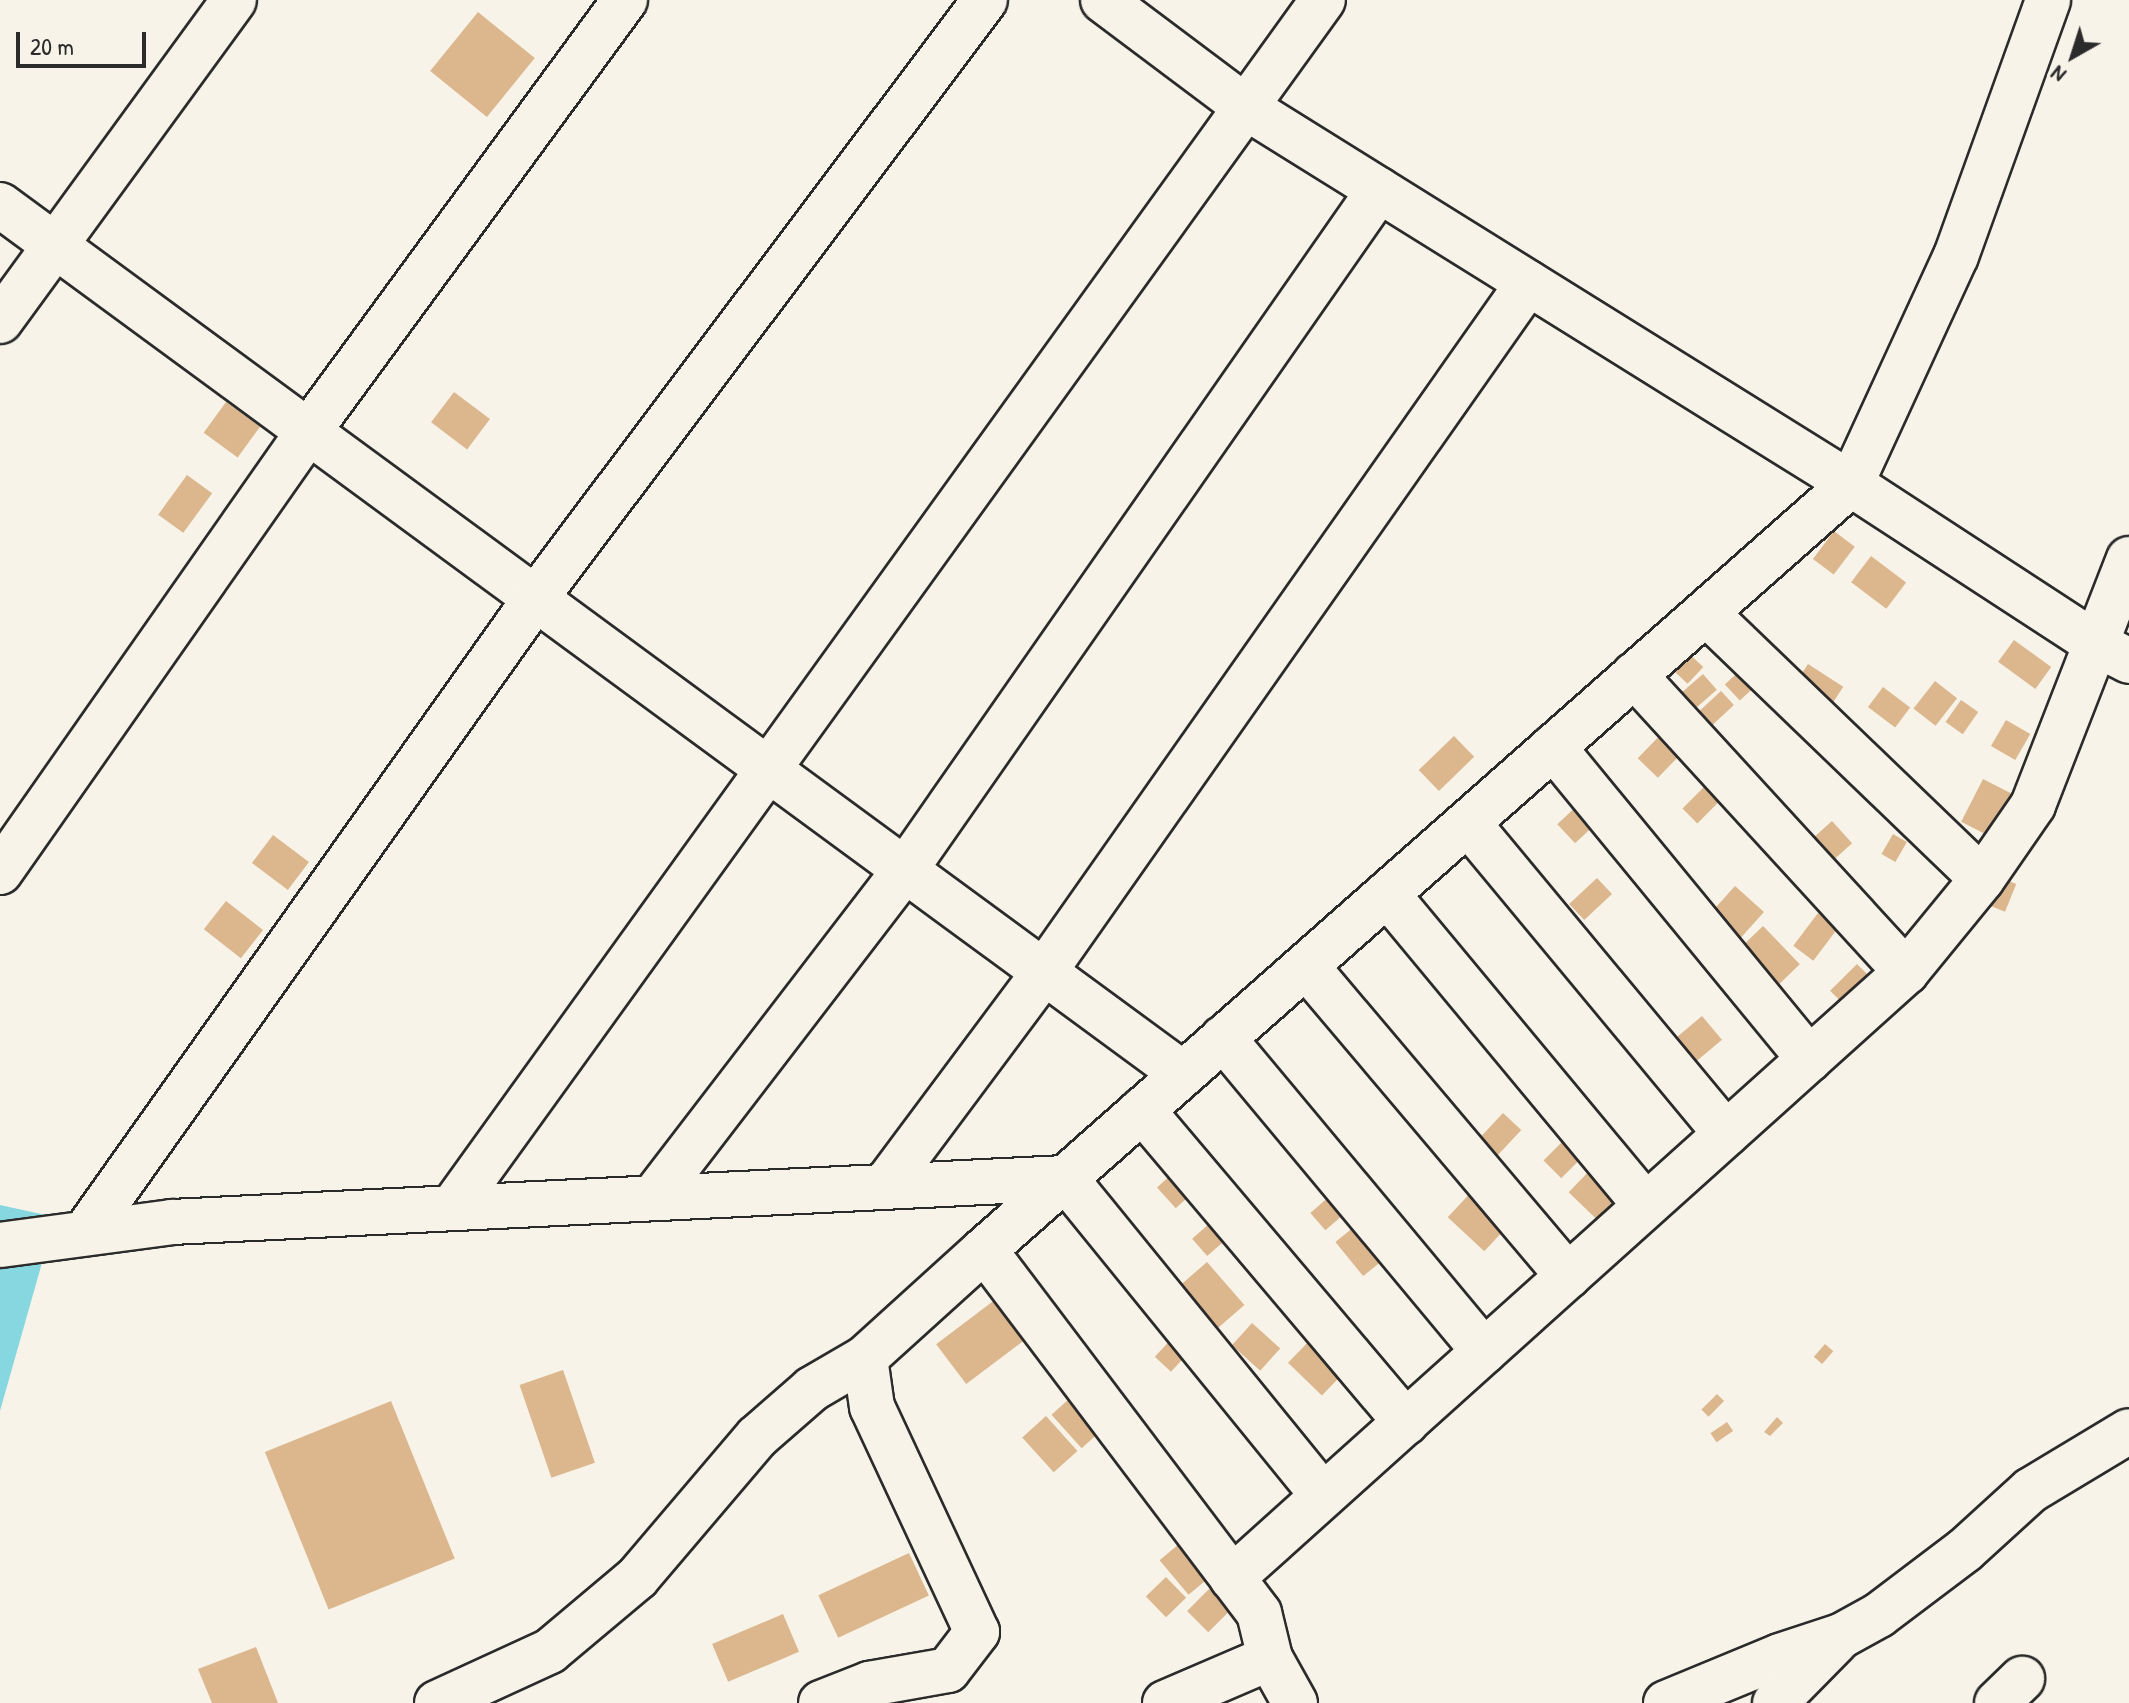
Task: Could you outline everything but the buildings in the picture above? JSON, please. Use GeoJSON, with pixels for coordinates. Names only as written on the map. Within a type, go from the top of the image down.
{"type":"FeatureCollection","features":[{"type":"Feature","properties":{"kind":"street"},"geometry":{"type":"LineString","coordinates":[[0,321],[234,0]]}},
{"type":"Feature","properties":{"kind":"street"},"geometry":{"type":"LineString","coordinates":[[0,872],[308,432],[625,0]]}},
{"type":"Feature","properties":{"kind":"street"},"geometry":{"type":"LineString","coordinates":[[85,1233],[535,599],[985,0]]}},
{"type":"Feature","properties":{"kind":"street"},"geometry":{"type":"LineString","coordinates":[[1103,0],[1244,106],[1851,484],[2113,653]]}},
{"type":"Feature","properties":{"kind":"street"},"geometry":{"type":"LineString","coordinates":[[452,1208],[1323,0]]}},
{"type":"Feature","properties":{"kind":"street"},"geometry":{"type":"LineString","coordinates":[[437,1703],[550,1651],[637,1578],[757,1437],[812,1389],[865,1358],[1851,484],[1956,256],[2048,0]]}},
{"type":"Feature","properties":{"kind":"street"},"geometry":{"type":"LineString","coordinates":[[653,1198],[905,870],[1379,190]]}},
{"type":"Feature","properties":{"kind":"street"},"geometry":{"type":"LineString","coordinates":[[0,205],[1183,1074]]}},
{"type":"Feature","properties":{"kind":"street"},"geometry":{"type":"LineString","coordinates":[[884,1187],[1044,972],[1528,283]]}},
{"type":"Feature","properties":{"kind":"street"},"geometry":{"type":"LineString","coordinates":[[1232,1578],[1906,972],[1982,879],[2033,805],[2113,653],[2129,559]]}},
{"type":"Feature","properties":{"kind":"street"},"geometry":{"type":"LineString","coordinates":[[1706,613],[1982,879]]}},
{"type":"Feature","properties":{"kind":"street"},"geometry":{"type":"LineString","coordinates":[[1634,675],[1906,972]]}},
{"type":"Feature","properties":{"kind":"street"},"geometry":{"type":"LineString","coordinates":[[1553,747],[1809,1059]]}},
{"type":"Feature","properties":{"kind":"street"},"geometry":{"type":"LineString","coordinates":[[1468,823],[1726,1134]]}},
{"type":"Feature","properties":{"kind":"street"},"geometry":{"type":"LineString","coordinates":[[1387,894],[1646,1206]]}},
{"type":"Feature","properties":{"kind":"street"},"geometry":{"type":"LineString","coordinates":[[1306,966],[1568,1276]]}},
{"type":"Feature","properties":{"kind":"street"},"geometry":{"type":"LineString","coordinates":[[1223,1038],[1484,1351]]}},
{"type":"Feature","properties":{"kind":"street"},"geometry":{"type":"LineString","coordinates":[[1142,1110],[1406,1422]]}},
{"type":"Feature","properties":{"kind":"street"},"geometry":{"type":"LineString","coordinates":[[0,1245],[172,1222],[1065,1178]]}},
{"type":"Feature","properties":{"kind":"street"},"geometry":{"type":"LineString","coordinates":[[1065,1178],[1323,1496]]}},
{"type":"Feature","properties":{"kind":"street"},"geometry":{"type":"LineString","coordinates":[[984,1250],[1259,1613],[1270,1658],[1295,1703]]}},
{"type":"Feature","properties":{"kind":"street"},"geometry":{"type":"LineString","coordinates":[[821,1703],[869,1684],[948,1670],[977,1632],[872,1407],[865,1358]]}},
{"type":"Feature","properties":{"kind":"street"},"geometry":{"type":"LineString","coordinates":[[1666,1703],[1780,1656],[1841,1636],[1879,1615],[1965,1550],[2031,1490],[2129,1431]]}},
{"type":"Feature","properties":{"kind":"street"},"geometry":{"type":"LineString","coordinates":[[1775,1703],[1841,1636]]}},
{"type":"Feature","properties":{"kind":"street"},"geometry":{"type":"LineString","coordinates":[[1165,1703],[1270,1658]]}},
{"type":"Feature","properties":{"kind":"water"},"geometry":{"type":"Polygon","coordinates":[[[0,1205],[55,1217],[0,1411],[0,1205]]]}}]}
